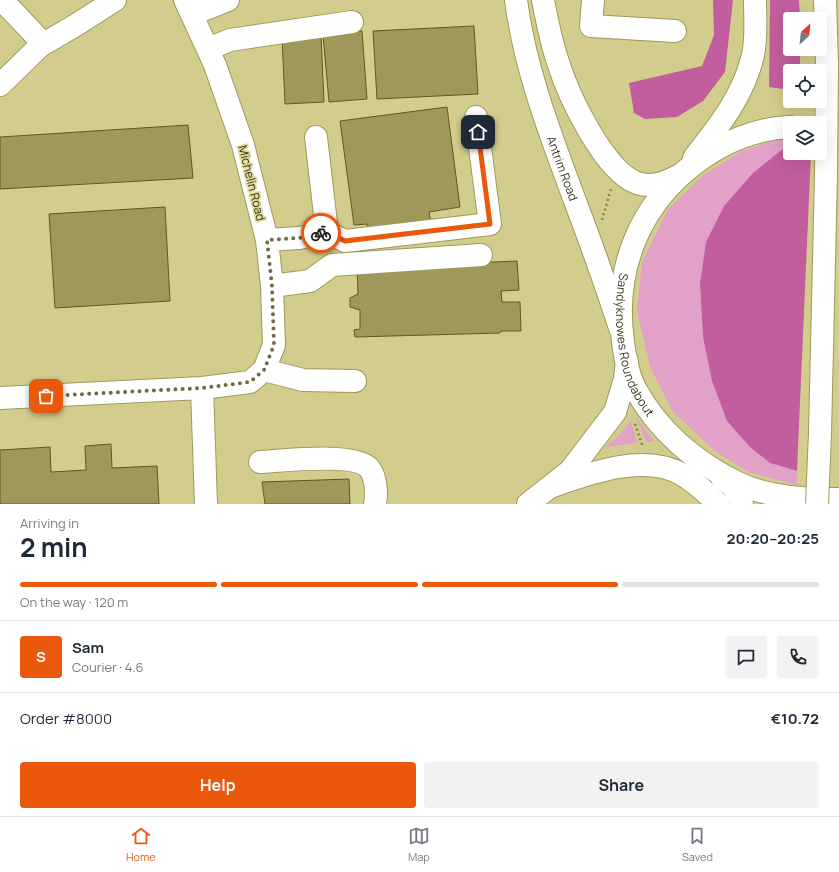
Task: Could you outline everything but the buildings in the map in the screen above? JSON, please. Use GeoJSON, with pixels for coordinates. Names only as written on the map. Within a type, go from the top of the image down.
{"type":"FeatureCollection","features":[{"type":"Feature","properties":{"kind":"main road"},"geometry":{"type":"LineString","coordinates":[[2,0],[37,37],[40,46]]}},
{"type":"Feature","properties":{"kind":"main road"},"geometry":{"type":"LineString","coordinates":[[0,84],[40,46],[76,26],[115,0]]}},
{"type":"Feature","properties":{"kind":"main road"},"geometry":{"type":"LineString","coordinates":[[189,7],[228,0]]}},
{"type":"Feature","properties":{"kind":"main road","name":"Antrim Road"},"geometry":{"type":"LineString","coordinates":[[516,0],[525,48],[538,98],[551,139],[593,249],[622,333]]}},
{"type":"Feature","properties":{"kind":"main road"},"geometry":{"type":"LineString","coordinates":[[543,0],[558,62],[569,91],[600,147],[617,169],[626,177],[638,183],[653,185],[681,174],[724,120],[738,97],[753,55],[755,0]]}},
{"type":"Feature","properties":{"kind":"main road"},"geometry":{"type":"LineString","coordinates":[[593,0],[591,26],[675,31]]}},
{"type":"Feature","properties":{"kind":"main road"},"geometry":{"type":"LineString","coordinates":[[817,504],[826,174],[827,64],[825,0]]}},
{"type":"Feature","properties":{"kind":"main road","name":"Michelin Road"},"geometry":{"type":"LineString","coordinates":[[189,7],[208,49],[243,145],[267,240],[272,286],[274,345],[264,370]]}},
{"type":"Feature","properties":{"kind":"main road"},"geometry":{"type":"LineString","coordinates":[[208,49],[230,40],[352,22]]}},
{"type":"Feature","properties":{"kind":"main road"},"geometry":{"type":"LineString","coordinates":[[267,240],[299,238],[327,232],[345,241],[490,224],[476,117]]}},
{"type":"Feature","properties":{"kind":"main road"},"geometry":{"type":"LineString","coordinates":[[827,126],[839,126]]}},
{"type":"Feature","properties":{"kind":"main road","name":"Sandyknowes Roundabout"},"geometry":{"type":"LineString","coordinates":[[783,127],[768,129],[728,143],[707,155],[681,174],[648,214],[629,254],[624,273],[622,293],[622,333],[626,360],[634,387],[647,409],[682,446],[714,470],[739,484],[764,492],[785,496],[839,499]]}},
{"type":"Feature","properties":{"kind":"main road"},"geometry":{"type":"LineString","coordinates":[[316,138],[327,232]]}},
{"type":"Feature","properties":{"kind":"main road"},"geometry":{"type":"LineString","coordinates":[[272,286],[310,281],[332,265],[481,255]]}},
{"type":"Feature","properties":{"kind":"main road"},"geometry":{"type":"LineString","coordinates":[[528,504],[570,471],[615,412],[625,379],[626,360]]}},
{"type":"Feature","properties":{"kind":"main road"},"geometry":{"type":"LineString","coordinates":[[0,398],[202,388],[250,382],[264,370],[304,380],[355,381]]}},
{"type":"Feature","properties":{"kind":"main road"},"geometry":{"type":"LineString","coordinates":[[202,388],[206,504]]}},
{"type":"Feature","properties":{"kind":"main road"},"geometry":{"type":"LineString","coordinates":[[260,462],[344,458],[361,462],[369,468],[373,477],[375,504]]}},
{"type":"Feature","properties":{"kind":"main road"},"geometry":{"type":"LineString","coordinates":[[570,471],[612,458],[659,458],[714,470],[733,487],[742,504]]}},
{"type":"Feature","properties":{"kind":"main road"},"geometry":{"type":"LineString","coordinates":[[550,487],[596,471],[622,466],[662,468],[682,474],[700,487],[718,504]]}},
{"type":"Feature","properties":{"kind":"path"},"geometry":{"type":"LineString","coordinates":[[593,249],[617,169]]}},
{"type":"Feature","properties":{"kind":"path"},"geometry":{"type":"LineString","coordinates":[[616,406],[632,416],[643,445],[643,457]]}},
{"type":"Feature","properties":{"kind":"shaded area"},"geometry":{"type":"Polygon","coordinates":[[[713,0],[733,0],[725,72],[703,101],[677,117],[645,119],[634,113],[629,83],[702,66],[714,35],[713,0]]]}},
{"type":"Feature","properties":{"kind":"shaded area"},"geometry":{"type":"Polygon","coordinates":[[[770,0],[799,0],[800,12],[783,12],[783,56],[800,56],[800,64],[783,64],[783,89],[769,87],[770,0]]]}},
{"type":"Feature","properties":{"kind":"shaded area"},"geometry":{"type":"Polygon","coordinates":[[[783,138],[783,150],[700,284],[703,337],[712,381],[770,463],[797,471],[797,485],[748,472],[716,452],[673,412],[650,367],[637,311],[642,262],[668,209],[703,175],[742,151],[783,138]]]}},
{"type":"Feature","properties":{"kind":"shaded area"},"geometry":{"type":"Polygon","coordinates":[[[783,149],[783,160],[811,160],[797,471],[770,463],[750,447],[727,421],[712,381],[703,337],[700,284],[706,242],[724,206],[753,173],[783,149]]]}},
{"type":"Feature","properties":{"kind":"shaded area"},"geometry":{"type":"Polygon","coordinates":[[[636,417],[655,442],[646,442],[636,417]]]}},
{"type":"Feature","properties":{"kind":"shaded area"},"geometry":{"type":"Polygon","coordinates":[[[631,421],[637,443],[605,447],[621,433],[631,421]]]}},
{"type":"Feature","properties":{"kind":"way so far"},"geometry":{"type":"LineString","coordinates":[[46,396],[202,388],[250,382],[264,370],[274,345],[272,286],[267,240],[299,238],[321,233]]}},
{"type":"Feature","properties":{"kind":"route"},"geometry":{"type":"LineString","coordinates":[[321,233],[327,232],[345,241],[490,224],[478,132]]}}]}
